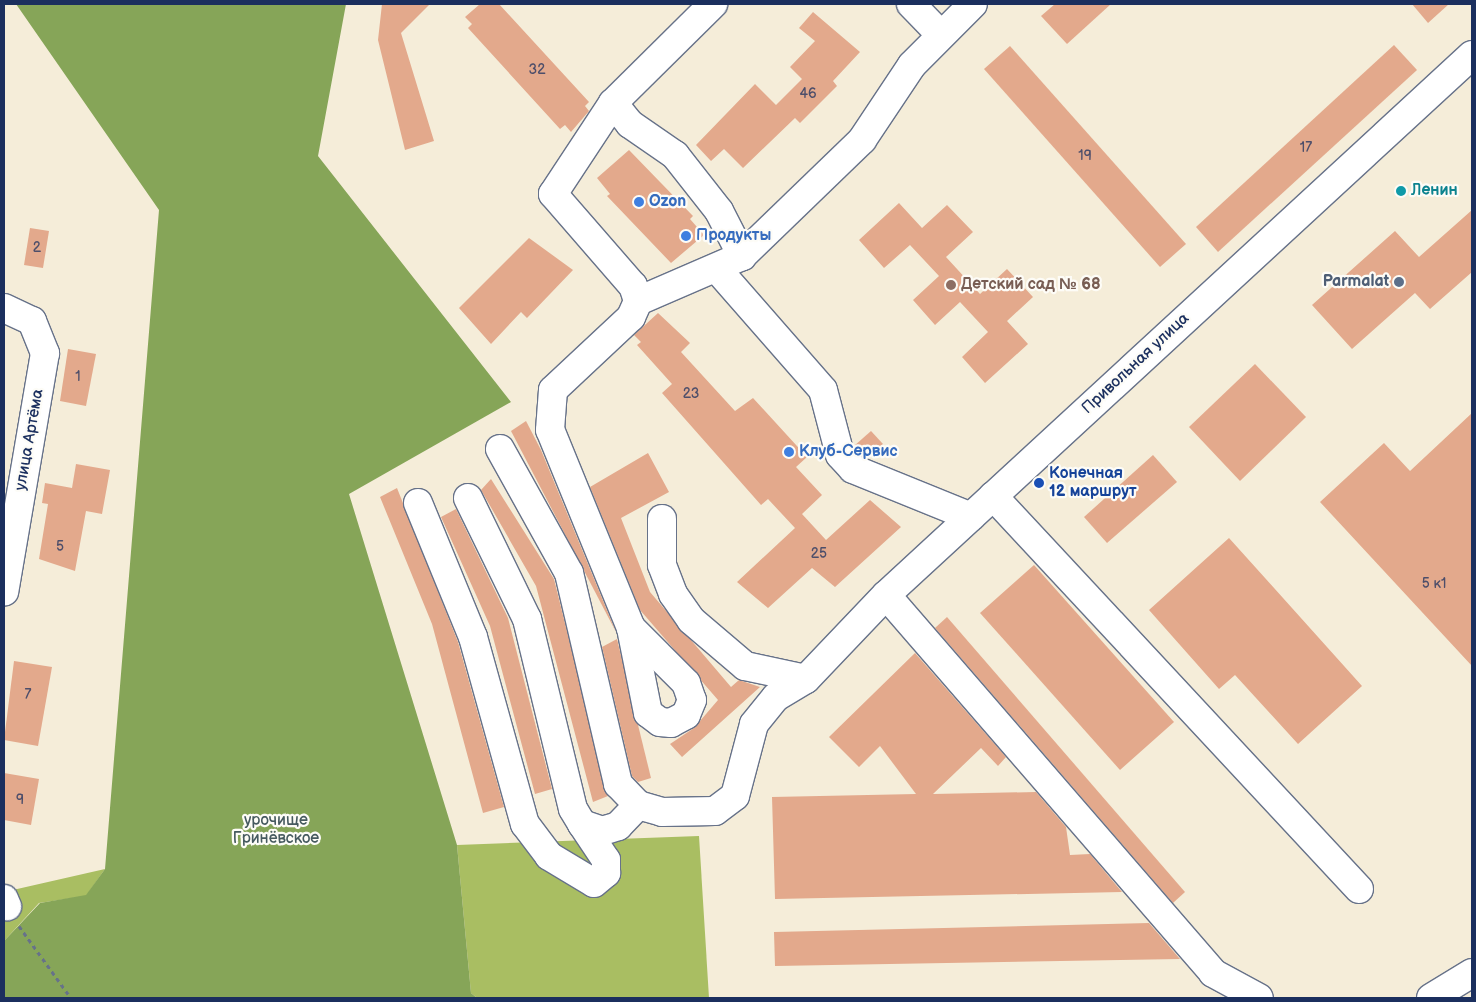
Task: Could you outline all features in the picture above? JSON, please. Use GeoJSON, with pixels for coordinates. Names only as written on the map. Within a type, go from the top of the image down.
{"type":"FeatureCollection","features":[{"type":"Feature","properties":{"kind":"street"},"geometry":{"type":"LineString","coordinates":[[638,301],[633,286],[554,194],[613,103],[713,4]]}},
{"type":"Feature","properties":{"kind":"street"},"geometry":{"type":"LineString","coordinates":[[911,4],[940,34]]}},
{"type":"Feature","properties":{"kind":"street"},"geometry":{"type":"LineString","coordinates":[[631,628],[550,430],[550,406],[553,390],[626,322],[638,301],[718,270],[742,256],[862,140],[888,96],[940,34],[973,4]]}},
{"type":"Feature","properties":{"kind":"street","name":"Привольная улица"},"geometry":{"type":"LineString","coordinates":[[638,805],[692,815],[714,811],[735,796],[754,724],[776,697],[806,679],[886,595],[1472,55]]}},
{"type":"Feature","properties":{"kind":"street"},"geometry":{"type":"LineString","coordinates":[[613,103],[630,124],[675,156],[718,211],[742,256]]}},
{"type":"Feature","properties":{"kind":"street"},"geometry":{"type":"LineString","coordinates":[[718,270],[822,390],[840,455],[853,469],[970,517]]}},
{"type":"Feature","properties":{"kind":"street","name":"улица Артёма"},"geometry":{"type":"LineString","coordinates":[[4,308],[32,322],[44,353],[4,592]]}},
{"type":"Feature","properties":{"kind":"street"},"geometry":{"type":"LineString","coordinates":[[500,449],[569,573],[618,784],[638,805],[618,826],[602,832],[582,824]]}},
{"type":"Feature","properties":{"kind":"street"},"geometry":{"type":"LineString","coordinates":[[993,496],[1359,889]]}},
{"type":"Feature","properties":{"kind":"street"},"geometry":{"type":"LineString","coordinates":[[418,503],[473,637],[525,824],[549,856],[594,883],[606,873],[606,860],[573,809],[527,619],[468,498]]}},
{"type":"Feature","properties":{"kind":"street"},"geometry":{"type":"LineString","coordinates":[[662,519],[662,565],[673,594],[691,620],[745,666],[806,679]]}},
{"type":"Feature","properties":{"kind":"street"},"geometry":{"type":"LineString","coordinates":[[886,595],[1213,973],[1259,998]]}},
{"type":"Feature","properties":{"kind":"street"},"geometry":{"type":"LineString","coordinates":[[1431,998],[1472,972]]}},
{"type":"Feature","properties":{"kind":"path"},"geometry":{"type":"LineString","coordinates":[[5,903],[71,998]]}},
{"type":"Feature","properties":{"kind":"green space","name":"урочище Гринёвское"},"geometry":{"type":"Polygon","coordinates":[[[16,4],[346,4],[318,156],[511,402],[349,494],[457,845],[471,993],[477,998],[4,998],[4,941],[40,903],[86,895],[105,869],[159,210],[16,4]]]}},
{"type":"Feature","properties":{"kind":"green space"},"geometry":{"type":"Polygon","coordinates":[[[699,836],[709,998],[477,998],[471,993],[457,845],[699,836]]]}},
{"type":"Feature","properties":{"kind":"green space"},"geometry":{"type":"Polygon","coordinates":[[[105,869],[86,896],[39,903],[4,941],[4,892],[105,869]]]}},
{"type":"Feature","properties":{"kind":"building"},"geometry":{"type":"Polygon","coordinates":[[[382,4],[430,4],[401,33],[434,141],[405,150],[378,40],[382,4]]]}},
{"type":"Feature","properties":{"kind":"building"},"geometry":{"type":"Polygon","coordinates":[[[480,4],[499,4],[589,102],[585,106],[589,111],[571,132],[565,125],[560,129],[468,28],[472,24],[465,17],[480,4]]]}},
{"type":"Feature","properties":{"kind":"building"},"geometry":{"type":"Polygon","coordinates":[[[1055,4],[1111,4],[1067,44],[1041,16],[1055,4]]]}},
{"type":"Feature","properties":{"kind":"building"},"geometry":{"type":"Polygon","coordinates":[[[1412,4],[1449,4],[1428,23],[1412,4]]]}},
{"type":"Feature","properties":{"kind":"building"},"geometry":{"type":"Polygon","coordinates":[[[813,12],[860,52],[833,81],[837,86],[800,123],[795,118],[743,168],[724,149],[711,161],[696,145],[755,84],[776,105],[802,79],[790,67],[815,41],[799,28],[813,12]]]}},
{"type":"Feature","properties":{"kind":"building"},"geometry":{"type":"Polygon","coordinates":[[[1394,45],[1417,70],[1218,252],[1196,227],[1394,45]]]}},
{"type":"Feature","properties":{"kind":"building"},"geometry":{"type":"Polygon","coordinates":[[[1010,46],[1186,244],[1160,267],[984,69],[1010,46]]]}},
{"type":"Feature","properties":{"kind":"building"},"geometry":{"type":"Polygon","coordinates":[[[629,150],[693,216],[690,219],[704,235],[671,263],[607,196],[610,194],[597,178],[629,150]]]}},
{"type":"Feature","properties":{"kind":"building","name":"Детский сад № 68"},"geometry":{"type":"Polygon","coordinates":[[[899,203],[922,228],[947,205],[973,232],[946,257],[980,294],[1007,269],[1033,297],[1007,321],[1028,344],[985,383],[962,357],[988,332],[960,302],[935,325],[913,300],[939,276],[910,245],[884,268],[859,240],[899,203]]]}},
{"type":"Feature","properties":{"kind":"building","name":"Parmalat"},"geometry":{"type":"Polygon","coordinates":[[[1472,210],[1472,272],[1430,309],[1415,293],[1352,349],[1312,305],[1395,231],[1419,257],[1472,210]]]}},
{"type":"Feature","properties":{"kind":"building"},"geometry":{"type":"Polygon","coordinates":[[[30,228],[49,231],[43,268],[24,265],[30,228]]]}},
{"type":"Feature","properties":{"kind":"building"},"geometry":{"type":"Polygon","coordinates":[[[529,238],[573,270],[527,318],[521,312],[491,344],[459,308],[529,238]]]}},
{"type":"Feature","properties":{"kind":"building"},"geometry":{"type":"Polygon","coordinates":[[[658,313],[690,343],[681,352],[735,411],[753,398],[807,457],[796,467],[822,495],[802,514],[826,540],[870,500],[901,527],[835,587],[812,568],[768,608],[737,582],[795,528],[768,499],[761,505],[662,393],[672,384],[637,345],[641,342],[634,335],[658,313]]]}},
{"type":"Feature","properties":{"kind":"building"},"geometry":{"type":"Polygon","coordinates":[[[68,349],[96,354],[86,406],[60,401],[68,349]]]}},
{"type":"Feature","properties":{"kind":"building"},"geometry":{"type":"Polygon","coordinates":[[[1255,364],[1306,417],[1240,481],[1189,427],[1255,364]]]}},
{"type":"Feature","properties":{"kind":"building"},"geometry":{"type":"Polygon","coordinates":[[[1472,413],[1472,666],[1320,502],[1384,443],[1410,471],[1472,413]]]}},
{"type":"Feature","properties":{"kind":"building"},"geometry":{"type":"Polygon","coordinates":[[[526,421],[541,450],[616,632],[511,431],[526,421]]]}},
{"type":"Feature","properties":{"kind":"building"},"geometry":{"type":"Polygon","coordinates":[[[871,431],[883,444],[868,458],[854,446],[871,431]]]}},
{"type":"Feature","properties":{"kind":"building"},"geometry":{"type":"Polygon","coordinates":[[[648,453],[669,492],[621,518],[650,592],[731,687],[739,680],[760,687],[682,757],[670,744],[694,728],[718,700],[640,610],[590,487],[648,453]]]}},
{"type":"Feature","properties":{"kind":"building"},"geometry":{"type":"Polygon","coordinates":[[[1153,455],[1177,482],[1107,543],[1084,517],[1153,455]]]}},
{"type":"Feature","properties":{"kind":"building"},"geometry":{"type":"Polygon","coordinates":[[[76,464],[110,470],[102,514],[86,511],[75,571],[39,559],[48,504],[42,503],[45,483],[72,488],[76,464]]]}},
{"type":"Feature","properties":{"kind":"building"},"geometry":{"type":"Polygon","coordinates":[[[491,479],[554,579],[608,796],[593,802],[536,586],[481,490],[491,479]]]}},
{"type":"Feature","properties":{"kind":"building"},"geometry":{"type":"Polygon","coordinates":[[[397,488],[458,642],[504,807],[483,813],[432,624],[380,497],[397,488]]]}},
{"type":"Feature","properties":{"kind":"building"},"geometry":{"type":"Polygon","coordinates":[[[456,509],[508,618],[552,789],[535,794],[490,626],[441,517],[456,509]]]}},
{"type":"Feature","properties":{"kind":"building"},"geometry":{"type":"Polygon","coordinates":[[[1229,538],[1362,686],[1298,744],[1235,675],[1219,689],[1149,610],[1229,538]]]}},
{"type":"Feature","properties":{"kind":"building"},"geometry":{"type":"Polygon","coordinates":[[[1034,565],[1174,722],[1120,770],[980,613],[1034,565]]]}},
{"type":"Feature","properties":{"kind":"building"},"geometry":{"type":"Polygon","coordinates":[[[947,617],[1185,892],[1173,903],[935,628],[947,617]]]}},
{"type":"Feature","properties":{"kind":"building"},"geometry":{"type":"Polygon","coordinates":[[[617,639],[651,778],[638,782],[632,776],[602,647],[617,639]]]}},
{"type":"Feature","properties":{"kind":"building"},"geometry":{"type":"Polygon","coordinates":[[[915,653],[1006,757],[998,766],[981,748],[933,794],[1036,792],[1066,827],[1070,855],[1090,854],[1122,892],[775,899],[772,797],[916,794],[880,746],[859,767],[829,737],[915,653]]]}},
{"type":"Feature","properties":{"kind":"building"},"geometry":{"type":"Polygon","coordinates":[[[14,661],[52,667],[38,746],[4,740],[14,661]]]}},
{"type":"Feature","properties":{"kind":"building"},"geometry":{"type":"Polygon","coordinates":[[[4,773],[39,779],[31,825],[4,820],[4,773]]]}},
{"type":"Feature","properties":{"kind":"building"},"geometry":{"type":"Polygon","coordinates":[[[1149,923],[1180,959],[775,966],[774,932],[1149,923]]]}},
{"type":"Feature","properties":{"kind":"place","name":"Ленин"},"geometry":{"type":"Point","coordinates":[1401,191]}},
{"type":"Feature","properties":{"kind":"place","name":"Ozon"},"geometry":{"type":"Point","coordinates":[639,202]}},
{"type":"Feature","properties":{"kind":"place","name":"Продукты"},"geometry":{"type":"Point","coordinates":[686,236]}},
{"type":"Feature","properties":{"kind":"place","name":"Parmalat"},"geometry":{"type":"Point","coordinates":[1399,282]}},
{"type":"Feature","properties":{"kind":"place","name":"Детский сад № 68"},"geometry":{"type":"Point","coordinates":[951,285]}},
{"type":"Feature","properties":{"kind":"place","name":"Клуб-Сервис"},"geometry":{"type":"Point","coordinates":[789,452]}},
{"type":"Feature","properties":{"kind":"place","name":"Конечная 12 маршрут"},"geometry":{"type":"Point","coordinates":[1039,483]}}]}
